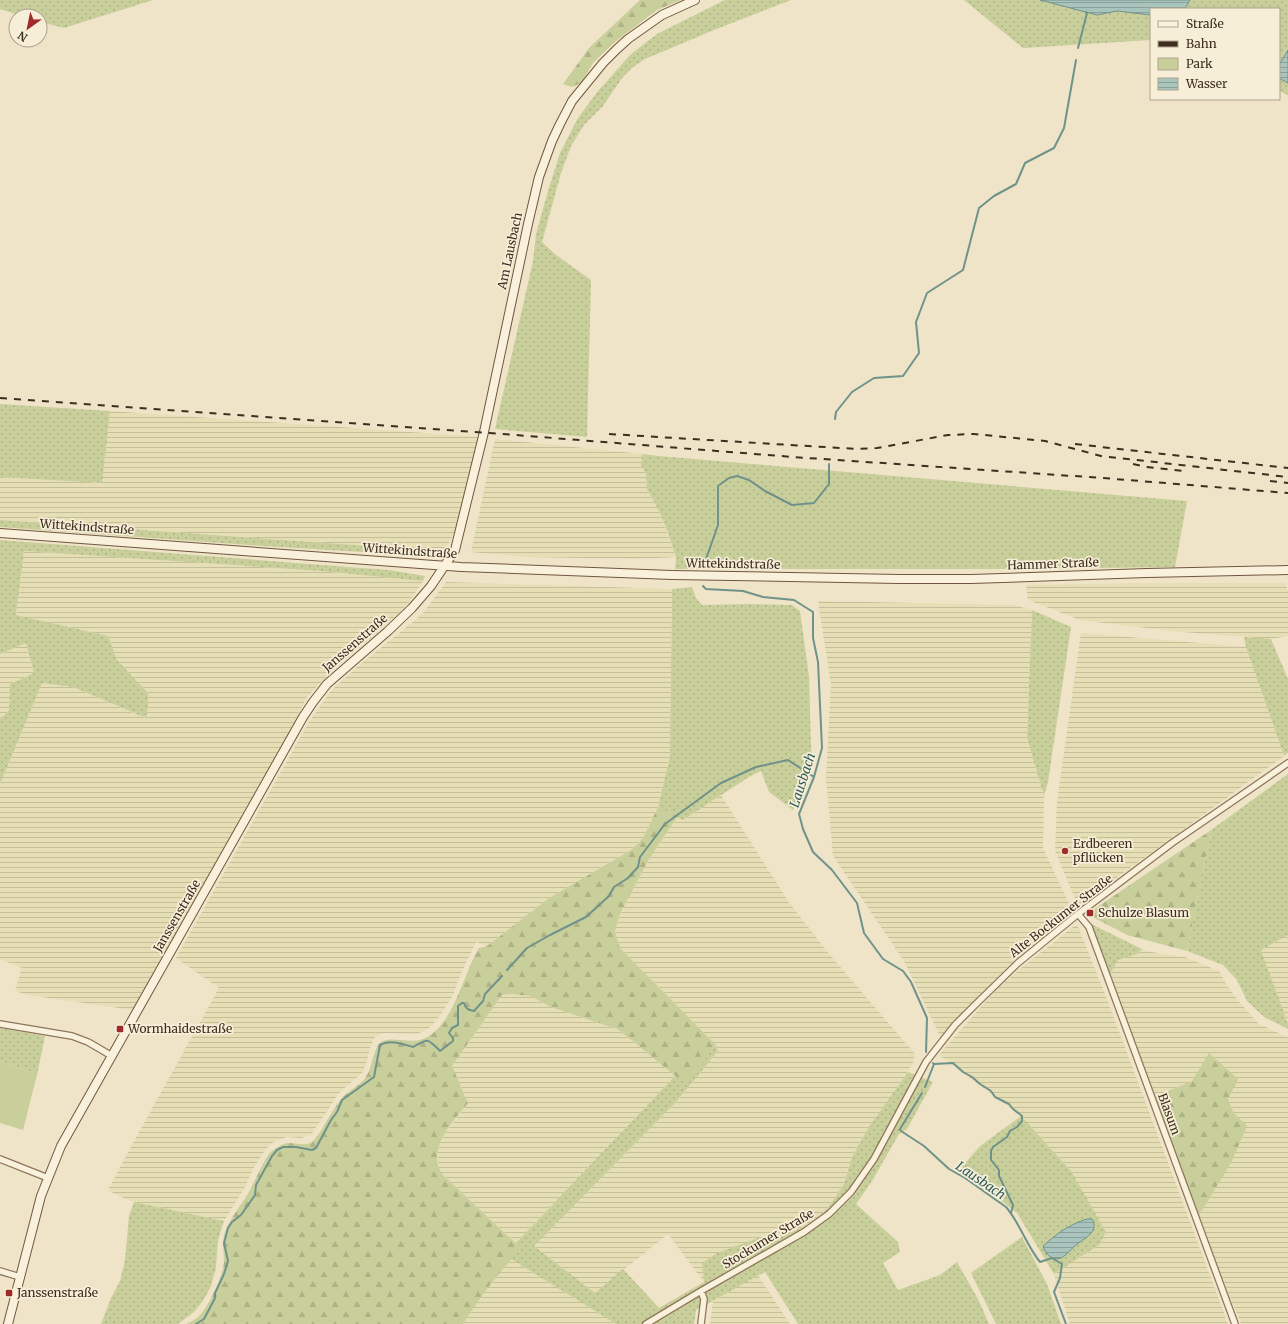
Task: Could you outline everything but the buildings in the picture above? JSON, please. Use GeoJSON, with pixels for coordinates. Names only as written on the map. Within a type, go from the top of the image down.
{"type":"FeatureCollection","features":[{"type":"Feature","properties":{"kind":"main road","name":"Am Lausbach"},"geometry":{"type":"LineString","coordinates":[[445,566],[455,550],[459,538],[484,432],[539,177],[552,141],[572,101],[603,63],[617,49],[662,14],[695,0]]}},
{"type":"Feature","properties":{"kind":"main road","name":"Wittekindstraße"},"geometry":{"type":"LineString","coordinates":[[0,533],[445,566],[539,571],[819,578]]}},
{"type":"Feature","properties":{"kind":"main road","name":"Janssenstraße"},"geometry":{"type":"LineString","coordinates":[[8,1324],[41,1196],[61,1146],[312,702],[328,684],[412,608],[431,586],[445,566]]}},
{"type":"Feature","properties":{"kind":"main road","name":"Hammer Straße"},"geometry":{"type":"LineString","coordinates":[[819,578],[971,579],[1288,570]]}},
{"type":"Feature","properties":{"kind":"street","name":"Alte Bockumer Straße"},"geometry":{"type":"LineString","coordinates":[[938,1045],[960,1020],[1018,963],[1078,914],[1172,843],[1288,763]]}},
{"type":"Feature","properties":{"kind":"street","name":"Blasum"},"geometry":{"type":"LineString","coordinates":[[1078,914],[1089,927],[1235,1324]]}},
{"type":"Feature","properties":{"kind":"street"},"geometry":{"type":"LineString","coordinates":[[0,1024],[72,1036],[88,1042],[112,1056]]}},
{"type":"Feature","properties":{"kind":"street","name":"Stockumer Straße"},"geometry":{"type":"LineString","coordinates":[[646,1324],[804,1232],[818,1223],[842,1202],[874,1159],[926,1062],[938,1045]]}},
{"type":"Feature","properties":{"kind":"street"},"geometry":{"type":"LineString","coordinates":[[0,1159],[48,1178]]}},
{"type":"Feature","properties":{"kind":"street"},"geometry":{"type":"LineString","coordinates":[[0,1271],[20,1277]]}},
{"type":"Feature","properties":{"kind":"street"},"geometry":{"type":"LineString","coordinates":[[701,1291],[704,1299],[701,1324]]}},
{"type":"Feature","properties":{"kind":"shaded area"},"geometry":{"type":"Polygon","coordinates":[[[110,411],[481,437],[456,530],[445,550],[412,549],[0,520],[0,477],[101,483],[110,411]]]}},
{"type":"Feature","properties":{"kind":"shaded area"},"geometry":{"type":"Polygon","coordinates":[[[495,439],[642,454],[641,465],[646,474],[647,489],[660,513],[676,557],[638,559],[528,557],[471,552],[495,439]]]}},
{"type":"Feature","properties":{"kind":"shaded area"},"geometry":{"type":"Polygon","coordinates":[[[24,551],[321,571],[423,581],[408,604],[395,617],[331,672],[307,697],[290,731],[133,1010],[28,995],[15,991],[22,968],[0,959],[0,784],[42,683],[73,687],[145,718],[148,693],[117,660],[108,636],[16,616],[24,551]]]}},
{"type":"Feature","properties":{"kind":"shaded area"},"geometry":{"type":"Polygon","coordinates":[[[446,582],[672,589],[670,757],[658,807],[643,838],[631,850],[549,898],[487,946],[476,942],[462,971],[452,997],[437,1020],[428,1029],[417,1034],[384,1033],[375,1037],[362,1073],[339,1093],[311,1135],[301,1138],[286,1137],[272,1143],[265,1150],[224,1221],[134,1202],[108,1190],[219,988],[176,958],[309,722],[331,691],[357,667],[424,612],[446,582]]]}},
{"type":"Feature","properties":{"kind":"shaded area"},"geometry":{"type":"Polygon","coordinates":[[[1285,583],[1288,591],[1288,636],[1271,639],[1171,631],[1080,620],[1028,600],[1026,585],[1285,583]]]}},
{"type":"Feature","properties":{"kind":"shaded area"},"geometry":{"type":"Polygon","coordinates":[[[818,601],[1013,605],[1032,610],[1027,738],[1044,796],[1043,848],[1074,914],[1008,968],[956,1019],[941,1038],[904,961],[833,856],[826,777],[831,685],[818,601]]]}},
{"type":"Feature","properties":{"kind":"shaded area"},"geometry":{"type":"Polygon","coordinates":[[[1081,633],[1246,647],[1284,756],[1078,906],[1055,851],[1057,802],[1081,633]]]}},
{"type":"Feature","properties":{"kind":"shaded area"},"geometry":{"type":"Polygon","coordinates":[[[26,643],[34,673],[10,684],[9,710],[0,719],[0,654],[26,643]]]}},
{"type":"Feature","properties":{"kind":"shaded area"},"geometry":{"type":"Polygon","coordinates":[[[721,795],[788,901],[830,955],[915,1054],[913,1063],[890,1100],[867,1130],[856,1149],[844,1184],[828,1208],[813,1222],[766,1243],[704,1282],[668,1234],[595,1293],[534,1246],[675,1103],[718,1051],[716,1045],[620,948],[615,931],[620,914],[649,859],[678,816],[683,820],[721,795]]]}},
{"type":"Feature","properties":{"kind":"shaded area"},"geometry":{"type":"Polygon","coordinates":[[[1087,922],[1145,951],[1185,957],[1219,971],[1228,987],[1259,1024],[1288,1037],[1288,1324],[1241,1324],[1203,1230],[1087,922]]]}},
{"type":"Feature","properties":{"kind":"shaded area"},"geometry":{"type":"Polygon","coordinates":[[[1077,924],[1107,999],[1228,1324],[1070,1324],[1054,1274],[1099,1245],[1071,1171],[1021,1116],[939,1055],[995,991],[1021,968],[1077,924]]]}},
{"type":"Feature","properties":{"kind":"shaded area"},"geometry":{"type":"Polygon","coordinates":[[[1288,935],[1288,1024],[1260,950],[1288,935]]]}},
{"type":"Feature","properties":{"kind":"shaded area"},"geometry":{"type":"Polygon","coordinates":[[[511,994],[530,996],[551,1007],[617,1029],[675,1076],[516,1243],[443,1175],[439,1169],[437,1150],[444,1135],[468,1103],[452,1066],[502,995],[511,994]]]}},
{"type":"Feature","properties":{"kind":"shaded area"},"geometry":{"type":"Polygon","coordinates":[[[511,1259],[616,1324],[463,1324],[478,1299],[511,1259]]]}},
{"type":"Feature","properties":{"kind":"shaded area"},"geometry":{"type":"Polygon","coordinates":[[[758,1275],[790,1324],[710,1324],[713,1300],[758,1275]]]}},
{"type":"Feature","properties":{"kind":"green space"},"geometry":{"type":"Polygon","coordinates":[[[0,0],[153,0],[64,28],[48,24],[48,8],[8,8],[8,12],[0,9],[0,0]]]}},
{"type":"Feature","properties":{"kind":"green space"},"geometry":{"type":"Polygon","coordinates":[[[640,0],[681,0],[657,10],[616,41],[593,63],[581,83],[572,87],[563,84],[589,48],[640,0]]]}},
{"type":"Feature","properties":{"kind":"green space"},"geometry":{"type":"Polygon","coordinates":[[[725,0],[791,0],[645,59],[633,67],[622,78],[603,106],[584,125],[571,146],[561,173],[542,242],[556,255],[591,280],[587,437],[495,429],[533,261],[536,234],[560,153],[578,118],[598,91],[630,55],[657,34],[725,0]]]}},
{"type":"Feature","properties":{"kind":"green space"},"geometry":{"type":"Polygon","coordinates":[[[964,0],[1288,0],[1288,95],[1280,91],[1280,8],[1150,8],[1150,40],[1023,48],[964,0]]]}},
{"type":"Feature","properties":{"kind":"green space"},"geometry":{"type":"Polygon","coordinates":[[[0,404],[110,411],[102,483],[0,477],[0,404]]]}},
{"type":"Feature","properties":{"kind":"green space"},"geometry":{"type":"Polygon","coordinates":[[[642,454],[1187,501],[1175,567],[1008,569],[675,569],[676,557],[668,533],[660,513],[647,489],[646,474],[641,465],[642,454]]]}},
{"type":"Feature","properties":{"kind":"green space"},"geometry":{"type":"Polygon","coordinates":[[[0,520],[412,549],[412,555],[0,527],[0,520]]]}},
{"type":"Feature","properties":{"kind":"green space"},"geometry":{"type":"Polygon","coordinates":[[[0,540],[388,570],[425,576],[423,581],[321,571],[24,551],[16,615],[108,636],[117,660],[148,693],[148,706],[146,718],[73,687],[42,683],[0,784],[0,719],[9,710],[10,684],[34,673],[26,643],[0,654],[0,540]]]}},
{"type":"Feature","properties":{"kind":"green space"},"geometry":{"type":"Polygon","coordinates":[[[692,587],[696,598],[702,605],[792,605],[800,611],[809,676],[812,761],[807,780],[793,810],[769,792],[761,771],[749,777],[683,820],[658,807],[670,757],[672,589],[692,587]]]}},
{"type":"Feature","properties":{"kind":"green space"},"geometry":{"type":"Polygon","coordinates":[[[1032,610],[1071,627],[1048,782],[1044,796],[1027,738],[1032,610]]]}},
{"type":"Feature","properties":{"kind":"green space"},"geometry":{"type":"Polygon","coordinates":[[[1244,637],[1271,639],[1288,679],[1288,753],[1284,756],[1246,647],[1244,637]]]}},
{"type":"Feature","properties":{"kind":"green space"},"geometry":{"type":"Polygon","coordinates":[[[1288,774],[1288,935],[1261,950],[1288,1024],[1288,1029],[1264,1017],[1247,1001],[1237,980],[1223,965],[1187,951],[1211,830],[1288,774]]]}},
{"type":"Feature","properties":{"kind":"green space"},"geometry":{"type":"Polygon","coordinates":[[[658,807],[678,816],[649,859],[620,914],[615,931],[620,948],[716,1045],[685,1082],[675,1076],[617,1029],[551,1007],[530,996],[511,994],[502,995],[452,1066],[468,1103],[443,1137],[437,1156],[438,1166],[443,1175],[522,1249],[505,1266],[490,1285],[463,1324],[186,1324],[199,1316],[215,1290],[223,1268],[223,1242],[226,1229],[232,1217],[247,1196],[268,1155],[285,1144],[308,1144],[314,1140],[339,1102],[365,1078],[377,1048],[381,1042],[385,1040],[415,1041],[429,1036],[443,1022],[449,1013],[479,948],[487,946],[549,898],[631,850],[643,838],[658,807]]]}},
{"type":"Feature","properties":{"kind":"green space"},"geometry":{"type":"Polygon","coordinates":[[[1211,830],[1187,951],[1127,935],[1087,914],[1211,830]]]}},
{"type":"Feature","properties":{"kind":"green space"},"geometry":{"type":"Polygon","coordinates":[[[1087,922],[1142,949],[1137,954],[1118,960],[1108,977],[1087,922]]]}},
{"type":"Feature","properties":{"kind":"green space"},"geometry":{"type":"Polygon","coordinates":[[[0,1028],[45,1036],[37,1075],[0,1061],[0,1028]]]}},
{"type":"Feature","properties":{"kind":"green space"},"geometry":{"type":"Polygon","coordinates":[[[716,1045],[718,1051],[675,1103],[534,1246],[595,1293],[623,1269],[659,1308],[704,1282],[702,1263],[717,1253],[758,1238],[766,1243],[813,1222],[828,1208],[844,1184],[852,1157],[867,1130],[908,1072],[933,1082],[907,1129],[899,1134],[872,1181],[856,1204],[898,1242],[900,1252],[883,1263],[898,1290],[940,1275],[957,1262],[979,1301],[989,1324],[798,1324],[765,1272],[696,1310],[694,1324],[616,1324],[511,1259],[521,1249],[516,1243],[675,1076],[685,1082],[716,1045]]]}},
{"type":"Feature","properties":{"kind":"green space"},"geometry":{"type":"Polygon","coordinates":[[[1209,1053],[1238,1079],[1228,1099],[1233,1112],[1247,1126],[1231,1163],[1198,1217],[1154,1097],[1192,1081],[1209,1053]]]}},
{"type":"Feature","properties":{"kind":"green space"},"geometry":{"type":"Polygon","coordinates":[[[0,1061],[37,1075],[23,1130],[0,1123],[0,1061]]]}},
{"type":"Feature","properties":{"kind":"green space"},"geometry":{"type":"Polygon","coordinates":[[[1021,1116],[1071,1171],[1106,1232],[1099,1245],[1054,1274],[1017,1213],[960,1169],[980,1146],[1021,1116]]]}},
{"type":"Feature","properties":{"kind":"green space"},"geometry":{"type":"Polygon","coordinates":[[[134,1202],[224,1221],[218,1240],[216,1268],[211,1286],[203,1301],[194,1312],[178,1324],[101,1324],[111,1298],[120,1281],[125,1260],[129,1216],[134,1202]]]}},
{"type":"Feature","properties":{"kind":"green space"},"geometry":{"type":"Polygon","coordinates":[[[1022,1237],[1047,1284],[1061,1324],[996,1324],[971,1273],[1022,1237]]]}},
{"type":"Feature","properties":{"kind":"water"},"geometry":{"type":"Polygon","coordinates":[[[1040,0],[1190,0],[1186,8],[1150,8],[1150,15],[1117,11],[1097,15],[1040,0]]]}},
{"type":"Feature","properties":{"kind":"water"},"geometry":{"type":"Polygon","coordinates":[[[1288,50],[1288,83],[1280,79],[1280,63],[1288,50]]]}},
{"type":"Feature","properties":{"kind":"water"},"geometry":{"type":"Polygon","coordinates":[[[1087,1219],[1092,1219],[1094,1224],[1094,1228],[1090,1235],[1065,1255],[1061,1258],[1055,1259],[1045,1252],[1043,1246],[1054,1237],[1074,1224],[1087,1219]]]}},
{"type":"Feature","properties":{"kind":"waterway","name":"Lausbach"},"geometry":{"type":"LineString","coordinates":[[1078,48],[1086,12]]}},
{"type":"Feature","properties":{"kind":"waterway","name":"Lausbach"},"geometry":{"type":"LineString","coordinates":[[835,419],[836,412],[852,392],[874,378],[903,376],[919,353],[916,322],[927,293],[963,270],[979,208],[994,196],[1016,184],[1025,163],[1054,148],[1064,128],[1076,60]]}},
{"type":"Feature","properties":{"kind":"waterway","name":"Lausbach"},"geometry":{"type":"LineString","coordinates":[[704,565],[718,525],[718,486],[729,478],[737,476],[749,480],[765,491],[792,505],[814,503],[829,484],[829,464]]}},
{"type":"Feature","properties":{"kind":"waterway","name":"Lausbach"},"geometry":{"type":"LineString","coordinates":[[703,586],[706,589],[743,591],[763,597],[794,600],[813,612],[813,638],[818,662],[822,748],[814,777],[799,814],[803,829],[813,852],[832,870],[857,903],[864,933],[883,959],[903,971],[911,982],[927,1018],[926,1052]]}},
{"type":"Feature","properties":{"kind":"waterway"},"geometry":{"type":"LineString","coordinates":[[507,970],[527,948],[586,917],[609,896],[614,887],[628,878],[638,867],[640,857],[665,824],[721,783],[756,767],[788,760],[814,777]]}},
{"type":"Feature","properties":{"kind":"waterway"},"geometry":{"type":"LineString","coordinates":[[196,1324],[204,1319],[215,1298],[215,1293],[224,1274],[228,1261],[224,1243],[228,1228],[232,1222],[241,1215],[255,1195],[256,1185],[272,1156],[277,1150],[283,1147],[296,1147],[312,1150],[316,1148],[337,1112],[342,1100],[374,1077],[380,1045],[392,1042],[413,1047],[422,1042],[428,1041],[440,1051],[453,1041],[453,1038],[449,1033],[452,1028],[458,1025],[458,1006],[464,1003],[468,1009],[474,1011],[483,1001],[485,994],[502,976]]}},
{"type":"Feature","properties":{"kind":"waterway","name":"Lausbach"},"geometry":{"type":"LineString","coordinates":[[925,1087],[934,1064],[933,1063]]}},
{"type":"Feature","properties":{"kind":"waterway"},"geometry":{"type":"LineString","coordinates":[[934,1064],[953,1063],[963,1072],[991,1091],[995,1097],[1009,1104],[1022,1116],[1022,1121],[1017,1127],[1010,1131],[1007,1137],[993,1147],[991,1151],[991,1160],[999,1170],[999,1176],[1013,1205],[1011,1213]]}},
{"type":"Feature","properties":{"kind":"waterway","name":"Lausbach"},"geometry":{"type":"LineString","coordinates":[[922,1093],[900,1129],[901,1131],[924,1146],[949,1169],[965,1178],[1006,1207],[1040,1262],[1052,1258],[1062,1264],[1060,1278],[1054,1292],[1066,1324]]}},
{"type":"Feature","properties":{"kind":"railway"},"geometry":{"type":"LineString","coordinates":[[0,398],[490,433],[793,457],[1103,478],[1288,493]]}},
{"type":"Feature","properties":{"kind":"railway"},"geometry":{"type":"LineString","coordinates":[[609,434],[857,449],[877,448],[948,435],[974,434],[1045,441],[1101,456],[1288,477]]}},
{"type":"Feature","properties":{"kind":"railway"},"geometry":{"type":"LineString","coordinates":[[1075,444],[1288,468]]}},
{"type":"Feature","properties":{"kind":"railway"},"geometry":{"type":"LineString","coordinates":[[1133,464],[1146,467],[1185,471]]}},
{"type":"Feature","properties":{"kind":"railway"},"geometry":{"type":"LineString","coordinates":[[1270,481],[1288,483]]}},
{"type":"Feature","properties":{"kind":"place","name":"Erdbeeren pflücken"},"geometry":{"type":"Point","coordinates":[1065,851]}},
{"type":"Feature","properties":{"kind":"place","name":"Schulze Blasum"},"geometry":{"type":"Point","coordinates":[1090,913]}},
{"type":"Feature","properties":{"kind":"place","name":"Wormhaidestraße"},"geometry":{"type":"Point","coordinates":[120,1029]}},
{"type":"Feature","properties":{"kind":"place","name":"Janssenstraße"},"geometry":{"type":"Point","coordinates":[9,1293]}}]}
